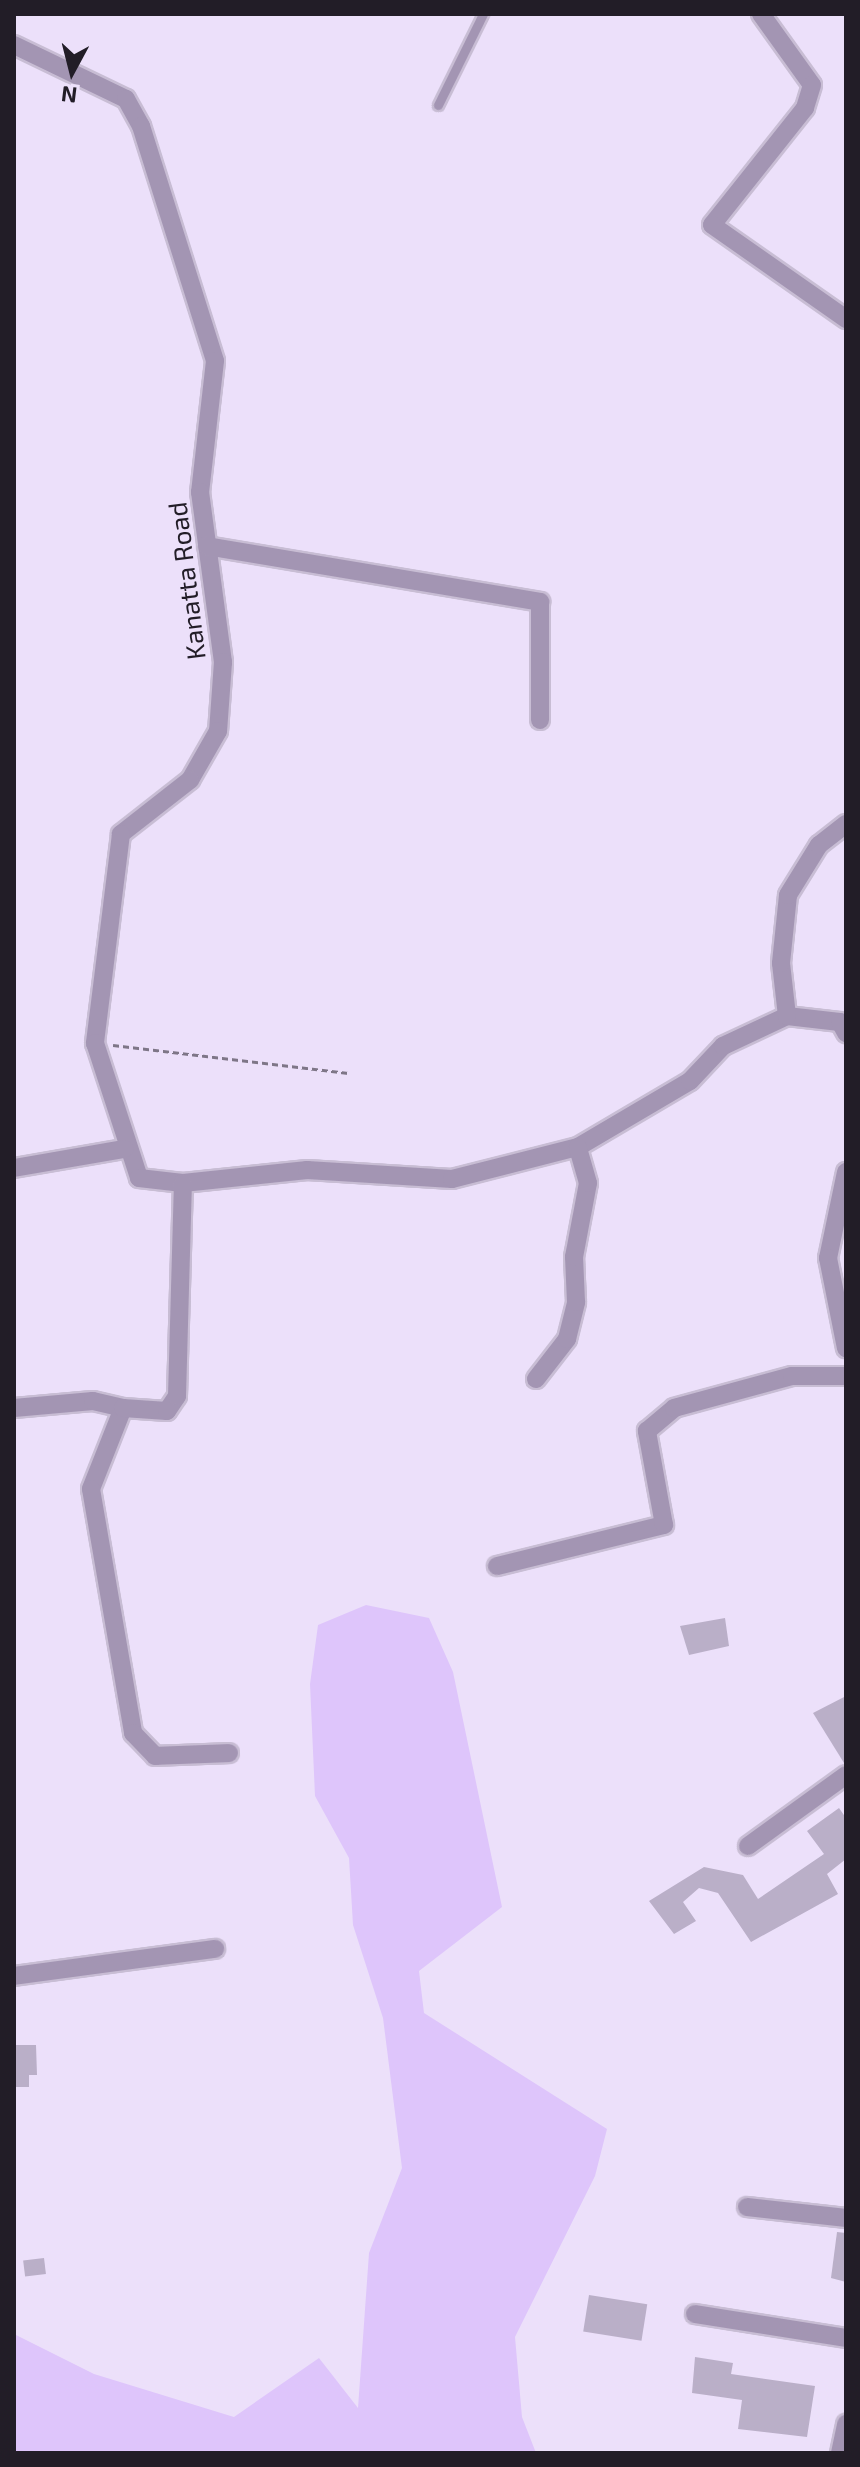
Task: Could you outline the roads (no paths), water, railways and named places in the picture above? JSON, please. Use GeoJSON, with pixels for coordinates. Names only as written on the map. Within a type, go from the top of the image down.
{"type":"FeatureCollection","features":[{"type":"Feature","properties":{"kind":"street"},"geometry":{"type":"LineString","coordinates":[[761,14],[812,85],[805,108],[712,225],[846,319]]}},
{"type":"Feature","properties":{"kind":"street","name":"Kanatta Road"},"geometry":{"type":"LineString","coordinates":[[14,45],[126,99],[141,126],[215,361],[200,492],[223,662],[218,731],[190,780],[121,834],[95,1043],[124,1149]]}},
{"type":"Feature","properties":{"kind":"street"},"geometry":{"type":"LineString","coordinates":[[207,546],[540,602],[540,720]]}},
{"type":"Feature","properties":{"kind":"street"},"geometry":{"type":"LineString","coordinates":[[787,1016],[781,963],[788,895],[819,845],[846,824]]}},
{"type":"Feature","properties":{"kind":"street"},"geometry":{"type":"LineString","coordinates":[[14,1168],[124,1149],[139,1178],[183,1183],[307,1170],[452,1179],[578,1147],[690,1081],[723,1046],[787,1016],[844,1025]]}},
{"type":"Feature","properties":{"kind":"street"},"geometry":{"type":"LineString","coordinates":[[536,1379],[567,1339],[576,1302],[574,1257],[588,1183],[578,1147]]}},
{"type":"Feature","properties":{"kind":"street"},"geometry":{"type":"LineString","coordinates":[[845,1182],[837,1258],[846,1348]]}},
{"type":"Feature","properties":{"kind":"street"},"geometry":{"type":"LineString","coordinates":[[14,1408],[93,1401],[123,1408],[167,1411],[177,1396],[183,1183]]}},
{"type":"Feature","properties":{"kind":"street"},"geometry":{"type":"LineString","coordinates":[[497,1566],[664,1525],[647,1431],[674,1408],[792,1376],[846,1376]]}},
{"type":"Feature","properties":{"kind":"street"},"geometry":{"type":"LineString","coordinates":[[123,1408],[91,1489],[133,1733],[155,1756],[229,1753]]}},
{"type":"Feature","properties":{"kind":"street"},"geometry":{"type":"LineString","coordinates":[[748,1846],[846,1775]]}},
{"type":"Feature","properties":{"kind":"street"},"geometry":{"type":"LineString","coordinates":[[14,1976],[215,1949]]}},
{"type":"Feature","properties":{"kind":"street"},"geometry":{"type":"LineString","coordinates":[[747,2207],[846,2218]]}},
{"type":"Feature","properties":{"kind":"street"},"geometry":{"type":"LineString","coordinates":[[695,2314],[846,2338]]}},
{"type":"Feature","properties":{"kind":"street"},"geometry":{"type":"LineString","coordinates":[[840,2453],[846,2424]]}},
{"type":"Feature","properties":{"kind":"lane"},"geometry":{"type":"LineString","coordinates":[[438,105],[483,14]]}}]}
